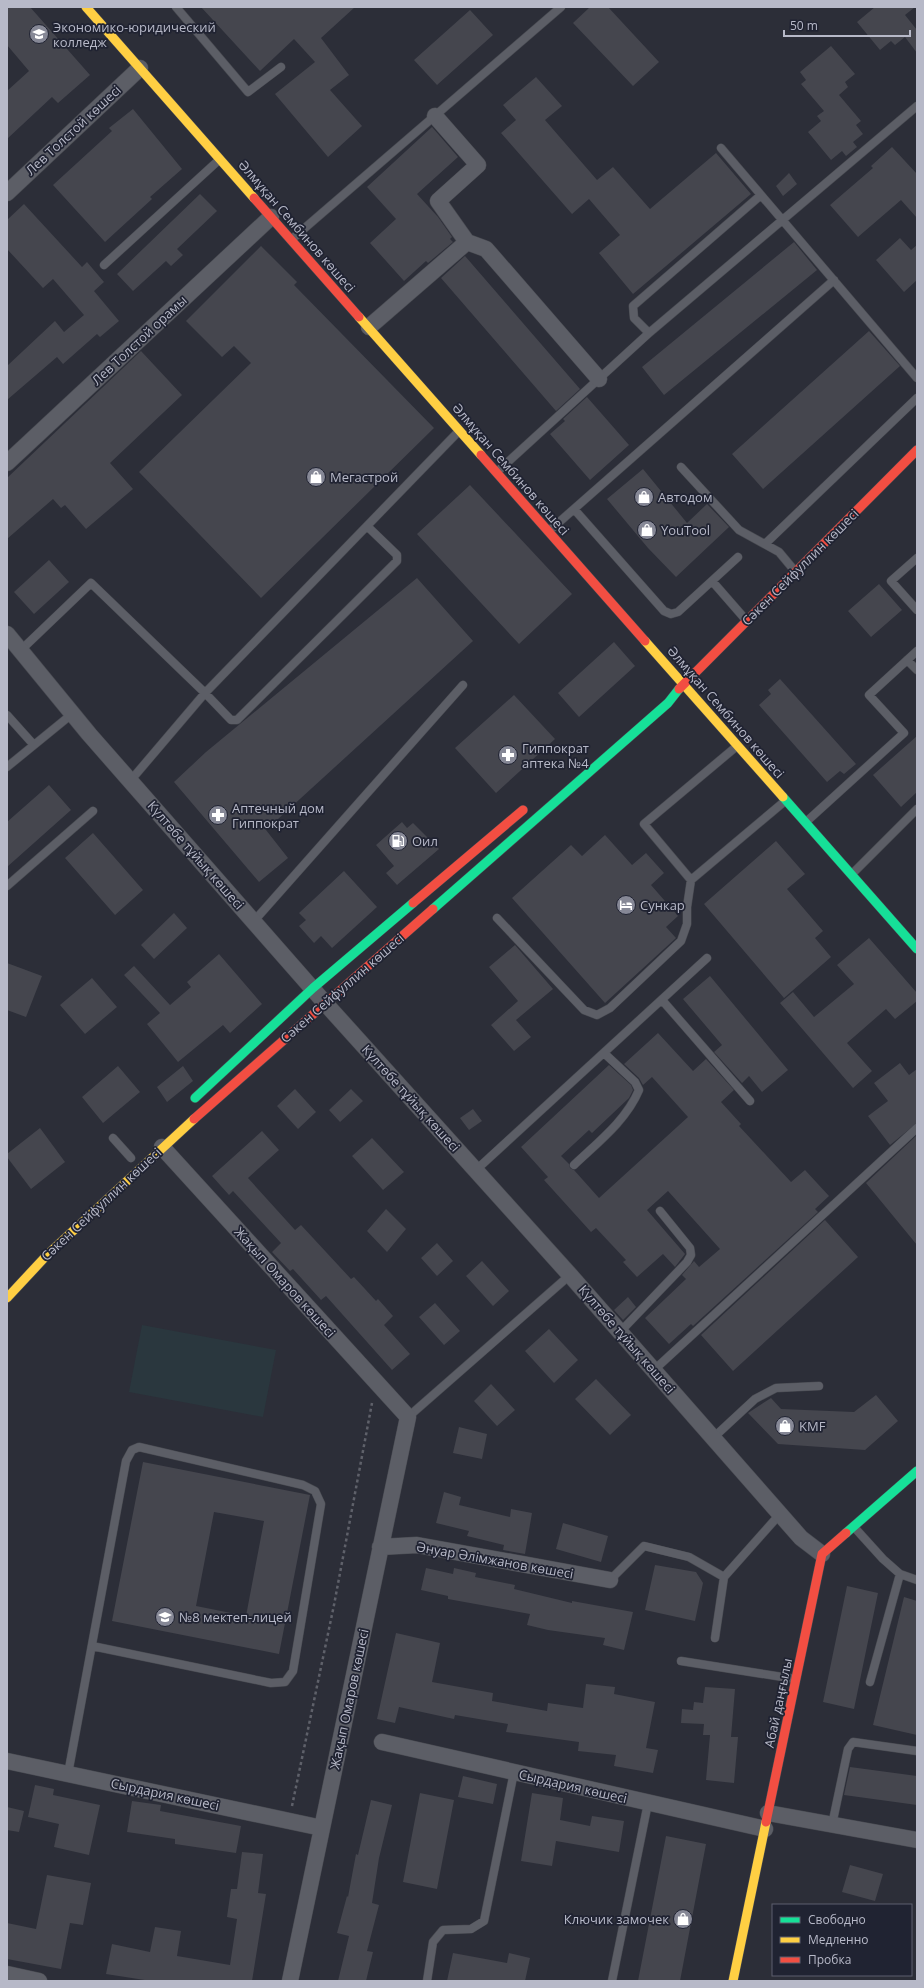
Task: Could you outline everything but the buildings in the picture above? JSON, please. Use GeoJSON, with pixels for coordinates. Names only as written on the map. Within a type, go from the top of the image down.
{"type":"FeatureCollection","features":[{"type":"Feature","properties":{"kind":"street","name":"Әлмұқан Сембинов көшесі"},"geometry":{"type":"LineString","coordinates":[[86,7],[917,949]]}},
{"type":"Feature","properties":{"kind":"street","name":"Лев Толстой көшесі"},"geometry":{"type":"LineString","coordinates":[[7,193],[140,68]]}},
{"type":"Feature","properties":{"kind":"street"},"geometry":{"type":"LineString","coordinates":[[435,116],[478,166],[438,201],[467,242],[486,249],[599,379]]}},
{"type":"Feature","properties":{"kind":"street","name":"Лев Толстой орамы"},"geometry":{"type":"LineString","coordinates":[[7,463],[271,217]]}},
{"type":"Feature","properties":{"kind":"street"},"geometry":{"type":"LineString","coordinates":[[368,327],[467,242]]}},
{"type":"Feature","properties":{"kind":"street","name":"Сәкен Сейфуллин көшесі"},"geometry":{"type":"LineString","coordinates":[[7,1298],[47,1255],[162,1147],[668,703],[683,684],[917,450]]}},
{"type":"Feature","properties":{"kind":"street","name":"Күлтөбе тұйық көшесі"},"geometry":{"type":"LineString","coordinates":[[7,634],[72,714],[325,1003],[570,1274],[801,1538],[822,1554]]}},
{"type":"Feature","properties":{"kind":"street","name":"Сәкен Сейфуллин көшесі"},"geometry":{"type":"LineString","coordinates":[[662,695],[683,684]]}},
{"type":"Feature","properties":{"kind":"street","name":"Сәкен Сейфуллин көшесі"},"geometry":{"type":"LineString","coordinates":[[188,1105],[313,988],[529,805]]}},
{"type":"Feature","properties":{"kind":"street","name":"Жақып Омаров көшесі"},"geometry":{"type":"LineString","coordinates":[[162,1147],[408,1417],[290,1981]]}},
{"type":"Feature","properties":{"kind":"street"},"geometry":{"type":"LineString","coordinates":[[822,1554],[917,1471]]}},
{"type":"Feature","properties":{"kind":"street","name":"Әнуар Әлімжанов көшесі"},"geometry":{"type":"LineString","coordinates":[[380,1547],[417,1545],[610,1580]]}},
{"type":"Feature","properties":{"kind":"street","name":"Абай даңғылы"},"geometry":{"type":"LineString","coordinates":[[733,1981],[822,1554]]}},
{"type":"Feature","properties":{"kind":"street","name":"Сырдария көшесі"},"geometry":{"type":"LineString","coordinates":[[382,1742],[765,1830]]}},
{"type":"Feature","properties":{"kind":"street","name":"Сырдария көшесі"},"geometry":{"type":"LineString","coordinates":[[7,1761],[322,1828]]}},
{"type":"Feature","properties":{"kind":"street"},"geometry":{"type":"LineString","coordinates":[[768,1813],[917,1840]]}},
{"type":"Feature","properties":{"kind":"street"},"geometry":{"type":"LineString","coordinates":[[7,1974],[40,1981]]}},
{"type":"Feature","properties":{"kind":"lane"},"geometry":{"type":"LineString","coordinates":[[176,7],[248,92],[281,67]]}},
{"type":"Feature","properties":{"kind":"lane"},"geometry":{"type":"LineString","coordinates":[[292,240],[561,7]]}},
{"type":"Feature","properties":{"kind":"lane"},"geometry":{"type":"LineString","coordinates":[[497,472],[649,334],[917,106]]}},
{"type":"Feature","properties":{"kind":"lane"},"geometry":{"type":"LineString","coordinates":[[721,148],[917,378]]}},
{"type":"Feature","properties":{"kind":"lane"},"geometry":{"type":"LineString","coordinates":[[104,265],[220,159]]}},
{"type":"Feature","properties":{"kind":"lane"},"geometry":{"type":"LineString","coordinates":[[649,334],[634,318],[633,306],[761,195]]}},
{"type":"Feature","properties":{"kind":"lane"},"geometry":{"type":"LineString","coordinates":[[549,531],[834,280]]}},
{"type":"Feature","properties":{"kind":"lane"},"geometry":{"type":"LineString","coordinates":[[765,544],[917,398]]}},
{"type":"Feature","properties":{"kind":"lane"},"geometry":{"type":"LineString","coordinates":[[131,780],[205,694],[460,430]]}},
{"type":"Feature","properties":{"kind":"lane"},"geometry":{"type":"LineString","coordinates":[[681,467],[739,530],[779,552],[796,572]]}},
{"type":"Feature","properties":{"kind":"lane"},"geometry":{"type":"LineString","coordinates":[[574,509],[667,613],[678,612],[738,557]]}},
{"type":"Feature","properties":{"kind":"lane"},"geometry":{"type":"LineString","coordinates":[[21,650],[91,583],[231,720],[237,720],[397,561],[397,555],[367,526]]}},
{"type":"Feature","properties":{"kind":"lane"},"geometry":{"type":"LineString","coordinates":[[917,558],[891,581],[917,610]]}},
{"type":"Feature","properties":{"kind":"lane"},"geometry":{"type":"LineString","coordinates":[[712,581],[746,621]]}},
{"type":"Feature","properties":{"kind":"lane"},"geometry":{"type":"LineString","coordinates":[[805,822],[904,733],[869,695],[917,651]]}},
{"type":"Feature","properties":{"kind":"lane"},"geometry":{"type":"LineString","coordinates":[[907,660],[917,670]]}},
{"type":"Feature","properties":{"kind":"lane"},"geometry":{"type":"LineString","coordinates":[[254,921],[463,685]]}},
{"type":"Feature","properties":{"kind":"lane"},"geometry":{"type":"LineString","coordinates":[[7,767],[33,744],[72,714]]}},
{"type":"Feature","properties":{"kind":"lane"},"geometry":{"type":"LineString","coordinates":[[7,715],[33,744]]}},
{"type":"Feature","properties":{"kind":"lane"},"geometry":{"type":"LineString","coordinates":[[691,880],[644,824],[738,746]]}},
{"type":"Feature","properties":{"kind":"lane"},"geometry":{"type":"LineString","coordinates":[[496,918],[584,1010],[597,1015],[610,1008],[682,941],[687,924],[687,907],[691,880],[786,800]]}},
{"type":"Feature","properties":{"kind":"lane"},"geometry":{"type":"LineString","coordinates":[[851,874],[917,809]]}},
{"type":"Feature","properties":{"kind":"lane"},"geometry":{"type":"LineString","coordinates":[[7,886],[93,811]]}},
{"type":"Feature","properties":{"kind":"lane"},"geometry":{"type":"LineString","coordinates":[[476,1170],[707,958]]}},
{"type":"Feature","properties":{"kind":"lane"},"geometry":{"type":"LineString","coordinates":[[662,1000],[750,1101]]}},
{"type":"Feature","properties":{"kind":"lane"},"geometry":{"type":"LineString","coordinates":[[574,1166],[625,1114],[634,1101],[639,1090],[634,1082],[604,1052]]}},
{"type":"Feature","properties":{"kind":"lane"},"geometry":{"type":"LineString","coordinates":[[654,1370],[917,1128]]}},
{"type":"Feature","properties":{"kind":"lane"},"geometry":{"type":"LineString","coordinates":[[113,1138],[131,1158]]}},
{"type":"Feature","properties":{"kind":"lane"},"geometry":{"type":"LineString","coordinates":[[620,1332],[670,1282],[688,1262],[691,1255],[690,1248],[660,1211]]}},
{"type":"Feature","properties":{"kind":"lane"},"geometry":{"type":"LineString","coordinates":[[408,1417],[570,1274]]}},
{"type":"Feature","properties":{"kind":"lane"},"geometry":{"type":"LineString","coordinates":[[713,1438],[755,1399],[776,1388],[819,1386]]}},
{"type":"Feature","properties":{"kind":"lane"},"geometry":{"type":"LineString","coordinates":[[68,1774],[126,1461],[132,1450],[139,1447],[303,1485],[315,1491],[321,1504],[293,1671],[285,1682],[271,1683],[92,1646]]}},
{"type":"Feature","properties":{"kind":"lane"},"geometry":{"type":"LineString","coordinates":[[715,1638],[724,1577],[780,1514]]}},
{"type":"Feature","properties":{"kind":"lane"},"geometry":{"type":"LineString","coordinates":[[854,1526],[883,1559],[900,1574],[917,1580]]}},
{"type":"Feature","properties":{"kind":"lane"},"geometry":{"type":"LineString","coordinates":[[610,1580],[644,1546],[689,1556],[724,1577]]}},
{"type":"Feature","properties":{"kind":"lane"},"geometry":{"type":"LineString","coordinates":[[870,1682],[900,1574]]}},
{"type":"Feature","properties":{"kind":"lane"},"geometry":{"type":"LineString","coordinates":[[681,1661],[796,1680]]}},
{"type":"Feature","properties":{"kind":"lane"},"geometry":{"type":"LineString","coordinates":[[832,1825],[848,1748],[853,1742],[917,1752]]}},
{"type":"Feature","properties":{"kind":"lane"},"geometry":{"type":"LineString","coordinates":[[427,1981],[433,1942],[444,1930],[471,1929],[484,1921],[514,1772]]}},
{"type":"Feature","properties":{"kind":"lane"},"geometry":{"type":"LineString","coordinates":[[612,1981],[648,1803]]}},
{"type":"Feature","properties":{"kind":"path"},"geometry":{"type":"LineString","coordinates":[[289,1820],[334,1605],[376,1382]]}},
{"type":"Feature","properties":{"kind":"shaded area"},"geometry":{"type":"Polygon","coordinates":[[[142,1325],[276,1350],[263,1417],[129,1392],[142,1325]]]}},
{"type":"Feature","properties":{"kind":"traffic: fast"},"geometry":{"type":"LineString","coordinates":[[433,909],[668,703],[679,689]]}},
{"type":"Feature","properties":{"kind":"traffic: fast"},"geometry":{"type":"LineString","coordinates":[[783,797],[917,949]]}},
{"type":"Feature","properties":{"kind":"traffic: fast"},"geometry":{"type":"LineString","coordinates":[[195,1098],[313,988],[413,903]]}},
{"type":"Feature","properties":{"kind":"traffic: fast"},"geometry":{"type":"LineString","coordinates":[[846,1533],[917,1471]]}},
{"type":"Feature","properties":{"kind":"traffic: slow"},"geometry":{"type":"LineString","coordinates":[[86,7],[254,198]]}},
{"type":"Feature","properties":{"kind":"traffic: slow"},"geometry":{"type":"LineString","coordinates":[[359,317],[481,455]]}},
{"type":"Feature","properties":{"kind":"traffic: slow"},"geometry":{"type":"LineString","coordinates":[[645,641],[783,797]]}},
{"type":"Feature","properties":{"kind":"traffic: slow"},"geometry":{"type":"LineString","coordinates":[[7,1298],[47,1255],[194,1119]]}},
{"type":"Feature","properties":{"kind":"traffic: slow"},"geometry":{"type":"LineString","coordinates":[[733,1981],[766,1822]]}},
{"type":"Feature","properties":{"kind":"traffic: jam"},"geometry":{"type":"LineString","coordinates":[[254,198],[359,317]]}},
{"type":"Feature","properties":{"kind":"traffic: jam"},"geometry":{"type":"LineString","coordinates":[[679,689],[917,450]]}},
{"type":"Feature","properties":{"kind":"traffic: jam"},"geometry":{"type":"LineString","coordinates":[[481,455],[645,641]]}},
{"type":"Feature","properties":{"kind":"traffic: jam"},"geometry":{"type":"LineString","coordinates":[[413,903],[523,810]]}},
{"type":"Feature","properties":{"kind":"traffic: jam"},"geometry":{"type":"LineString","coordinates":[[194,1119],[433,909]]}},
{"type":"Feature","properties":{"kind":"traffic: jam"},"geometry":{"type":"LineString","coordinates":[[766,1822],[822,1554],[846,1533]]}},
{"type":"Feature","properties":{"kind":"place","name":"Экономико-юридический колледж"},"geometry":{"type":"Point","coordinates":[39,34]}},
{"type":"Feature","properties":{"kind":"place","name":"Мегастрой"},"geometry":{"type":"Point","coordinates":[316,477]}},
{"type":"Feature","properties":{"kind":"place","name":"Автодом"},"geometry":{"type":"Point","coordinates":[644,497]}},
{"type":"Feature","properties":{"kind":"place","name":"YouTool"},"geometry":{"type":"Point","coordinates":[647,530]}},
{"type":"Feature","properties":{"kind":"place","name":"Гиппократ аптека №4"},"geometry":{"type":"Point","coordinates":[508,755]}},
{"type":"Feature","properties":{"kind":"place","name":"Аптечный дом Гиппократ"},"geometry":{"type":"Point","coordinates":[218,815]}},
{"type":"Feature","properties":{"kind":"place","name":"Оил"},"geometry":{"type":"Point","coordinates":[398,841]}},
{"type":"Feature","properties":{"kind":"place","name":"Сункар"},"geometry":{"type":"Point","coordinates":[626,905]}},
{"type":"Feature","properties":{"kind":"place","name":"KMF"},"geometry":{"type":"Point","coordinates":[785,1426]}},
{"type":"Feature","properties":{"kind":"place","name":"№8 мектеп-лицей"},"geometry":{"type":"Point","coordinates":[165,1617]}},
{"type":"Feature","properties":{"kind":"place","name":"Ключик замочек"},"geometry":{"type":"Point","coordinates":[683,1919]}}]}
